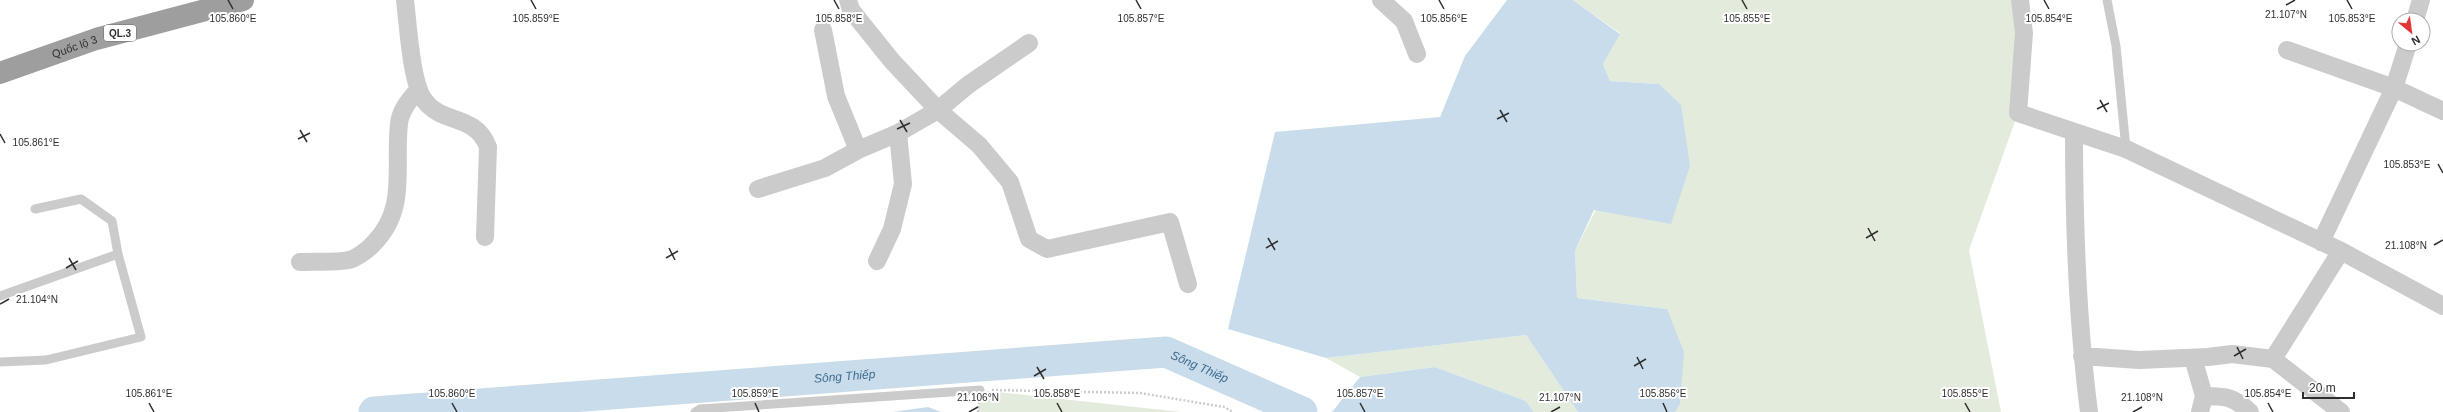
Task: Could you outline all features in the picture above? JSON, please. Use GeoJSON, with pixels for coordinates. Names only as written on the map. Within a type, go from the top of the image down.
{"type":"FeatureCollection","features":[{"type":"Feature","properties":{"kind":"highway","name":"Quốc lộ 3"},"geometry":{"type":"LineString","coordinates":[[0,73],[96,39],[242,0]]}},
{"type":"Feature","properties":{"kind":"street"},"geometry":{"type":"LineString","coordinates":[[405,0],[418,90],[435,111],[470,125],[483,134],[488,147],[485,237]]}},
{"type":"Feature","properties":{"kind":"street"},"geometry":{"type":"LineString","coordinates":[[848,0],[851,10],[892,61],[938,110],[979,145],[1010,182],[1029,239],[1047,249],[1170,222],[1188,284]]}},
{"type":"Feature","properties":{"kind":"street"},"geometry":{"type":"LineString","coordinates":[[1380,0],[1404,21],[1417,54]]}},
{"type":"Feature","properties":{"kind":"street"},"geometry":{"type":"LineString","coordinates":[[2020,0],[2024,33],[2018,113],[2074,133],[2126,149],[2341,251],[2443,306]]}},
{"type":"Feature","properties":{"kind":"street"},"geometry":{"type":"LineString","coordinates":[[2417,12],[2421,0]]}},
{"type":"Feature","properties":{"kind":"street"},"geometry":{"type":"LineString","coordinates":[[824,30],[836,96],[858,150]]}},
{"type":"Feature","properties":{"kind":"street"},"geometry":{"type":"LineString","coordinates":[[758,189],[825,168],[858,150],[898,133],[938,110],[968,85],[1029,43]]}},
{"type":"Feature","properties":{"kind":"street"},"geometry":{"type":"LineString","coordinates":[[2287,50],[2394,88],[2443,111]]}},
{"type":"Feature","properties":{"kind":"street"},"geometry":{"type":"LineString","coordinates":[[2321,242],[2394,88],[2405,52]]}},
{"type":"Feature","properties":{"kind":"street"},"geometry":{"type":"LineString","coordinates":[[300,262],[350,260],[370,248],[385,232],[394,213],[398,188],[399,123],[405,105],[418,90]]}},
{"type":"Feature","properties":{"kind":"street"},"geometry":{"type":"LineString","coordinates":[[878,261],[892,229],[903,184],[898,133]]}},
{"type":"Feature","properties":{"kind":"street"},"geometry":{"type":"LineString","coordinates":[[2074,133],[2074,242],[2082,356],[2089,412]]}},
{"type":"Feature","properties":{"kind":"street"},"geometry":{"type":"LineString","coordinates":[[2273,360],[2341,251]]}},
{"type":"Feature","properties":{"kind":"street"},"geometry":{"type":"LineString","coordinates":[[2082,356],[2139,360],[2193,358],[2232,354],[2273,360],[2341,412]]}},
{"type":"Feature","properties":{"kind":"street"},"geometry":{"type":"LineString","coordinates":[[2193,358],[2202,404],[2225,396],[2238,401],[2250,412]]}},
{"type":"Feature","properties":{"kind":"lane"},"geometry":{"type":"LineString","coordinates":[[2107,0],[2116,46],[2126,149]]}},
{"type":"Feature","properties":{"kind":"lane"},"geometry":{"type":"LineString","coordinates":[[0,362],[46,360],[141,337],[118,254],[112,221],[81,199],[34,209]]}},
{"type":"Feature","properties":{"kind":"lane"},"geometry":{"type":"LineString","coordinates":[[0,296],[118,254]]}},
{"type":"Feature","properties":{"kind":"lane"},"geometry":{"type":"LineString","coordinates":[[695,412],[700,409],[980,390]]}},
{"type":"Feature","properties":{"kind":"path"},"geometry":{"type":"LineString","coordinates":[[980,390],[1140,393],[1224,407],[1233,412]]}},
{"type":"Feature","properties":{"kind":"path"},"geometry":{"type":"LineString","coordinates":[[1223,412],[1224,407]]}},
{"type":"Feature","properties":{"kind":"green space"},"geometry":{"type":"Polygon","coordinates":[[[1573,0],[2020,0],[2018,113],[1969,250],[2001,412],[1675,412],[1680,404],[1667,309],[1577,298],[1575,251],[1659,84],[1610,81],[1603,64],[1620,33],[1573,0]]]}},
{"type":"Feature","properties":{"kind":"green space"},"geometry":{"type":"Polygon","coordinates":[[[1526,335],[1578,412],[1534,412],[1526,401],[1435,367],[1360,377],[1326,358],[1526,335]]]}},
{"type":"Feature","properties":{"kind":"green space"},"geometry":{"type":"Polygon","coordinates":[[[980,390],[1181,412],[978,412],[980,390]]]}},
{"type":"Feature","properties":{"kind":"water"},"geometry":{"type":"Polygon","coordinates":[[[1507,0],[1573,0],[1620,34],[1603,64],[1610,81],[1659,84],[1681,105],[1690,166],[1671,224],[1594,210],[1575,251],[1577,298],[1667,309],[1684,352],[1680,404],[1675,412],[1578,412],[1526,335],[1326,358],[1228,329],[1275,132],[1440,117],[1465,56],[1507,0]]]}},
{"type":"Feature","properties":{"kind":"water"},"geometry":{"type":"Polygon","coordinates":[[[1435,367],[1526,401],[1534,412],[1332,412],[1360,377],[1435,367]]]}},
{"type":"Feature","properties":{"kind":"water"},"geometry":{"type":"Polygon","coordinates":[[[928,407],[941,412],[893,412],[928,407]]]}},
{"type":"Feature","properties":{"kind":"waterway","name":"Sông Thiếp"},"geometry":{"type":"LineString","coordinates":[[374,412],[1166,352],[1302,412]]}}]}
